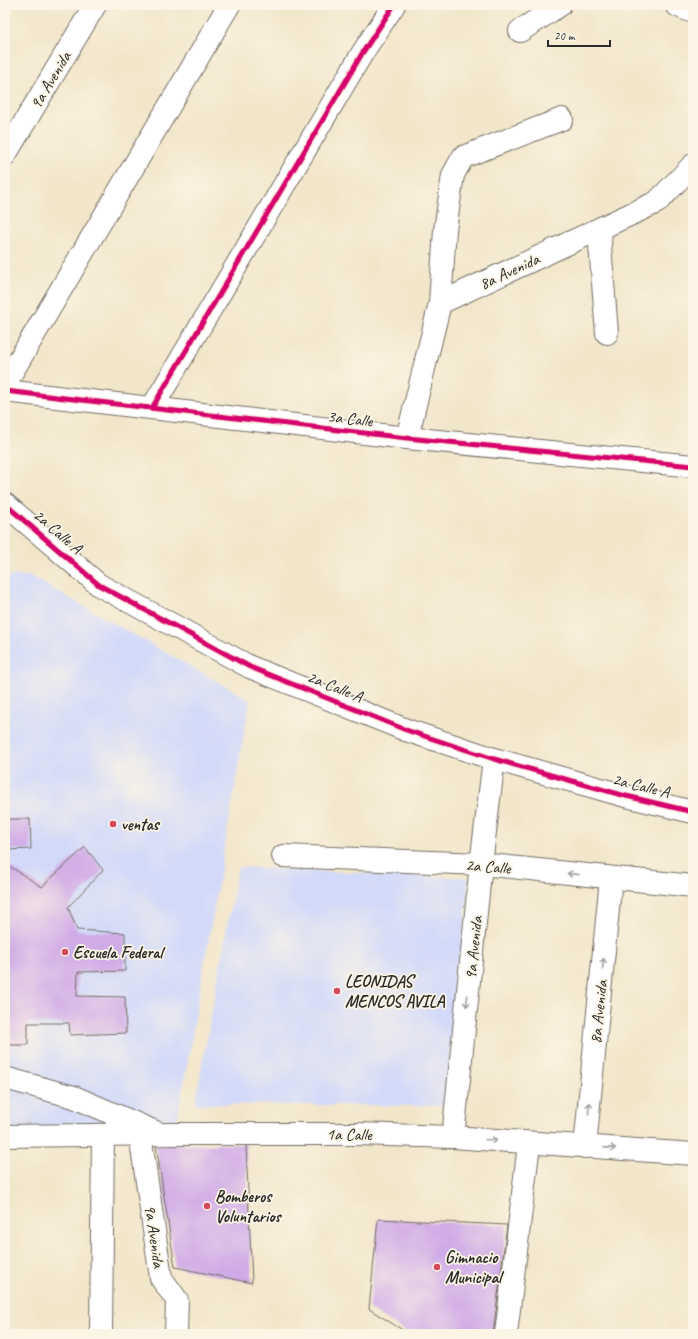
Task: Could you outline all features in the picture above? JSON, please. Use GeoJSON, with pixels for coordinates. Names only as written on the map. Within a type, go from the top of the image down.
{"type":"FeatureCollection","features":[{"type":"Feature","properties":{"kind":"street","name":"9a Avenida"},"geometry":{"type":"LineString","coordinates":[[5,155],[95,5]]}},
{"type":"Feature","properties":{"kind":"street"},"geometry":{"type":"LineString","coordinates":[[5,384],[229,5]]}},
{"type":"Feature","properties":{"kind":"street"},"geometry":{"type":"LineString","coordinates":[[152,408],[355,66],[394,5]]}},
{"type":"Feature","properties":{"kind":"street"},"geometry":{"type":"LineString","coordinates":[[520,31],[560,5]]}},
{"type":"Feature","properties":{"kind":"street"},"geometry":{"type":"LineString","coordinates":[[676,5],[693,12]]}},
{"type":"Feature","properties":{"kind":"street"},"geometry":{"type":"LineString","coordinates":[[407,438],[440,303],[445,230],[453,175],[463,157],[562,119]]}},
{"type":"Feature","properties":{"kind":"street","name":"8a Avenida"},"geometry":{"type":"LineString","coordinates":[[440,303],[657,202],[693,165]]}},
{"type":"Feature","properties":{"kind":"street"},"geometry":{"type":"LineString","coordinates":[[601,228],[600,245],[608,333]]}},
{"type":"Feature","properties":{"kind":"street","name":"3a Calle"},"geometry":{"type":"LineString","coordinates":[[5,391],[407,438],[693,466]]}},
{"type":"Feature","properties":{"kind":"street","name":"2a Calle A"},"geometry":{"type":"LineString","coordinates":[[5,504],[99,585],[250,667],[406,730],[494,759],[622,795],[693,812]]}},
{"type":"Feature","properties":{"kind":"street","name":"9a Avenida"},"geometry":{"type":"LineString","coordinates":[[453,1137],[481,864],[494,759]]}},
{"type":"Feature","properties":{"kind":"street","name":"2a Calle"},"geometry":{"type":"LineString","coordinates":[[283,856],[481,864],[693,886]]}},
{"type":"Feature","properties":{"kind":"street","name":"8a Avenida"},"geometry":{"type":"LineString","coordinates":[[585,1147],[611,878]]}},
{"type":"Feature","properties":{"kind":"street"},"geometry":{"type":"LineString","coordinates":[[5,1078],[74,1097],[151,1134]]}},
{"type":"Feature","properties":{"kind":"street","name":"9a Avenida"},"geometry":{"type":"LineString","coordinates":[[151,1134],[161,1278],[177,1300],[176,1334]]}},
{"type":"Feature","properties":{"kind":"street","name":"1a Calle"},"geometry":{"type":"LineString","coordinates":[[5,1136],[356,1134],[453,1137],[529,1144],[693,1154]]}},
{"type":"Feature","properties":{"kind":"street"},"geometry":{"type":"LineString","coordinates":[[101,1334],[103,1135]]}},
{"type":"Feature","properties":{"kind":"street"},"geometry":{"type":"LineString","coordinates":[[506,1334],[529,1144]]}},
{"type":"Feature","properties":{"kind":"shaded area"},"geometry":{"type":"Polygon","coordinates":[[[5,575],[30,576],[250,700],[175,1134],[5,1139],[5,575]]]}},
{"type":"Feature","properties":{"kind":"shaded area","name":"LEONIDAS MENCOS AVILA"},"geometry":{"type":"Polygon","coordinates":[[[238,867],[469,878],[446,1106],[195,1104],[238,867]]]}},
{"type":"Feature","properties":{"kind":"building"},"geometry":{"type":"Polygon","coordinates":[[[5,819],[30,819],[31,849],[5,850],[5,819]]]}},
{"type":"Feature","properties":{"kind":"building","name":"Escuela Federal"},"geometry":{"type":"Polygon","coordinates":[[[85,847],[103,870],[68,907],[77,930],[125,933],[125,971],[78,972],[77,996],[125,997],[126,1033],[70,1035],[69,1023],[28,1023],[28,1045],[5,1045],[5,853],[9,866],[42,887],[85,847]]]}},
{"type":"Feature","properties":{"kind":"building","name":"Bomberos Voluntarios"},"geometry":{"type":"Polygon","coordinates":[[[246,1144],[252,1283],[175,1267],[156,1145],[246,1144]]]}},
{"type":"Feature","properties":{"kind":"building","name":"Gimnacio Municipal"},"geometry":{"type":"Polygon","coordinates":[[[378,1219],[507,1225],[493,1334],[409,1334],[369,1309],[378,1219]]]}},
{"type":"Feature","properties":{"kind":"cycle path"},"geometry":{"type":"LineString","coordinates":[[152,408],[363,52],[394,5]]}},
{"type":"Feature","properties":{"kind":"cycle path"},"geometry":{"type":"LineString","coordinates":[[5,391],[407,438],[693,466]]}},
{"type":"Feature","properties":{"kind":"cycle path"},"geometry":{"type":"LineString","coordinates":[[5,504],[99,585],[250,667],[406,730],[494,759],[622,795],[693,812]]}},
{"type":"Feature","properties":{"kind":"place","name":"ventas"},"geometry":{"type":"Point","coordinates":[113,824]}},
{"type":"Feature","properties":{"kind":"place","name":"Escuela Federal"},"geometry":{"type":"Point","coordinates":[65,952]}},
{"type":"Feature","properties":{"kind":"place","name":"LEONIDAS MENCOS AVILA"},"geometry":{"type":"Point","coordinates":[337,991]}},
{"type":"Feature","properties":{"kind":"place","name":"Bomberos Voluntarios"},"geometry":{"type":"Point","coordinates":[207,1206]}},
{"type":"Feature","properties":{"kind":"place","name":"Gimnacio Municipal"},"geometry":{"type":"Point","coordinates":[437,1267]}}]}
